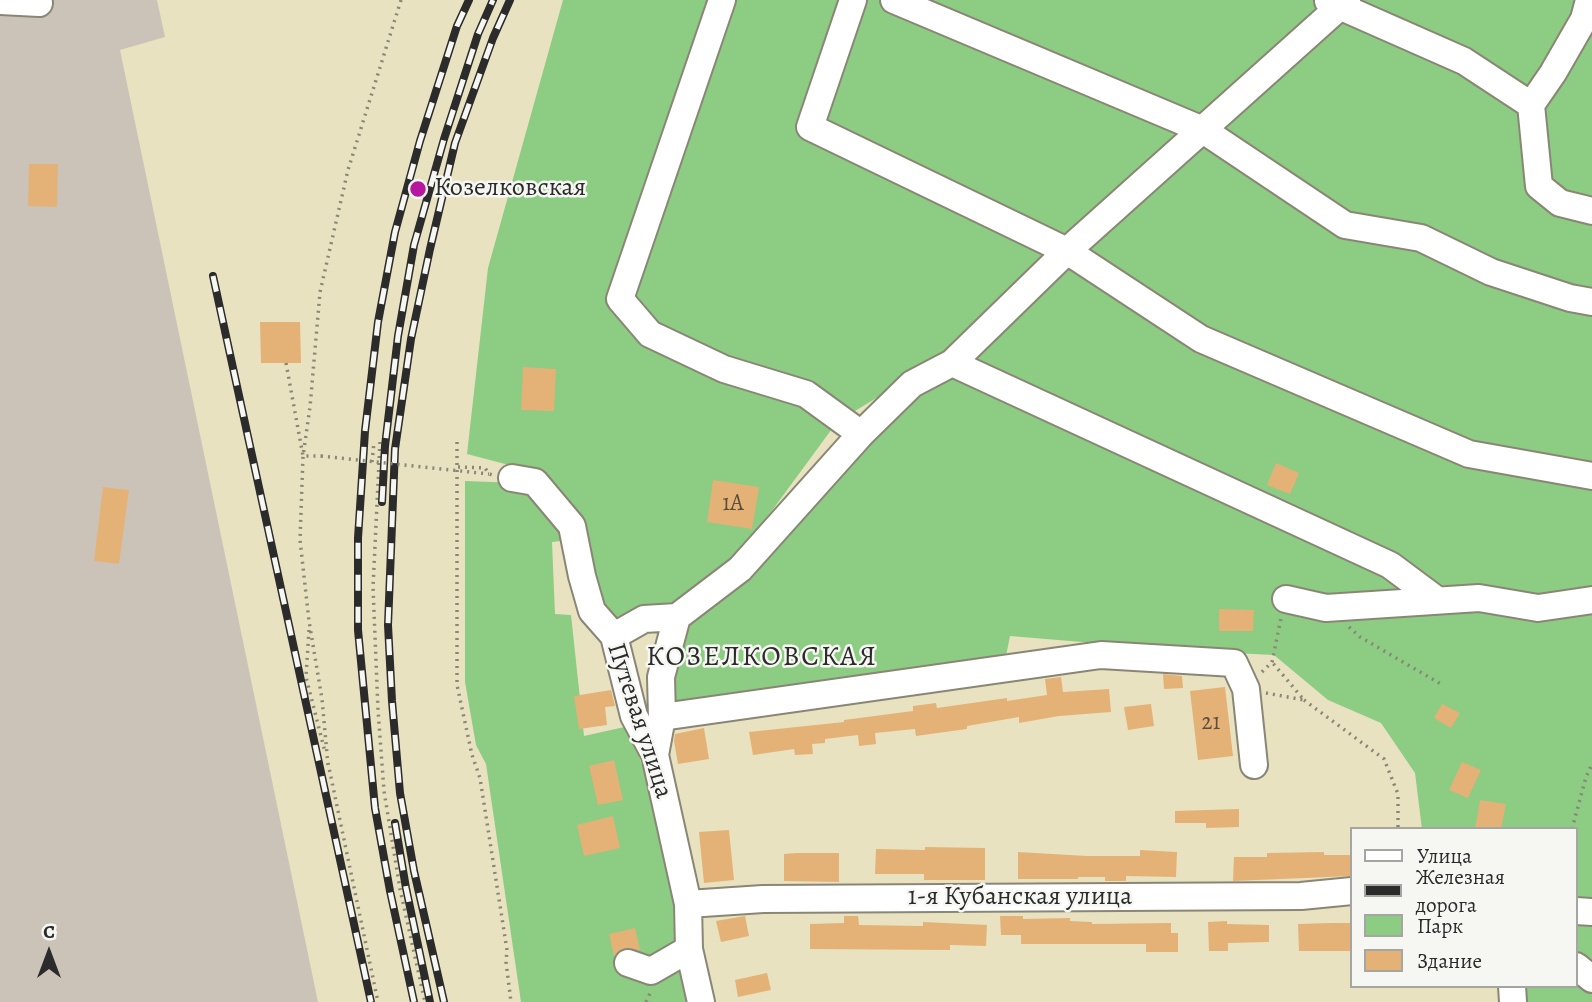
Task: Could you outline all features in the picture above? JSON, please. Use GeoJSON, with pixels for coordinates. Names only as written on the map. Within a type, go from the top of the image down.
{"type":"FeatureCollection","features":[{"type":"Feature","properties":{"kind":"street"},"geometry":{"type":"LineString","coordinates":[[722,0],[620,299],[650,334],[724,369],[806,394],[861,434]]}},
{"type":"Feature","properties":{"kind":"street"},"geometry":{"type":"LineString","coordinates":[[853,0],[810,127],[1067,251],[1200,339],[1469,454],[1592,476]]}},
{"type":"Feature","properties":{"kind":"street"},"geometry":{"type":"LineString","coordinates":[[894,0],[1203,130],[1345,225],[1421,238],[1491,272],[1570,298],[1592,302]]}},
{"type":"Feature","properties":{"kind":"street"},"geometry":{"type":"LineString","coordinates":[[1589,0],[1584,19],[1531,105],[1539,186],[1560,202],[1592,211]]}},
{"type":"Feature","properties":{"kind":"street"},"geometry":{"type":"LineString","coordinates":[[0,1],[39,3]]}},
{"type":"Feature","properties":{"kind":"street"},"geometry":{"type":"LineString","coordinates":[[614,636],[644,619],[677,617],[740,569],[861,434],[912,384],[952,363],[1067,251],[1203,130],[1338,2],[1464,61],[1531,105]]}},
{"type":"Feature","properties":{"kind":"street"},"geometry":{"type":"LineString","coordinates":[[952,363],[1390,565],[1437,600]]}},
{"type":"Feature","properties":{"kind":"street","name":"Путевая улица"},"geometry":{"type":"LineString","coordinates":[[500,476],[535,482],[572,526],[592,611],[614,636],[635,716],[655,755],[688,904],[690,949],[701,1002]]}},
{"type":"Feature","properties":{"kind":"street"},"geometry":{"type":"LineString","coordinates":[[1286,599],[1326,608],[1479,598],[1538,608],[1592,600]]}},
{"type":"Feature","properties":{"kind":"street"},"geometry":{"type":"LineString","coordinates":[[655,755],[662,716],[661,677],[677,617]]}},
{"type":"Feature","properties":{"kind":"street"},"geometry":{"type":"LineString","coordinates":[[662,716],[1101,655],[1234,663],[1246,689],[1254,765]]}},
{"type":"Feature","properties":{"kind":"street","name":"1-я Кубанская улица"},"geometry":{"type":"LineString","coordinates":[[688,904],[763,899],[1301,896],[1350,891]]}},
{"type":"Feature","properties":{"kind":"street"},"geometry":{"type":"LineString","coordinates":[[628,963],[650,971],[690,949]]}},
{"type":"Feature","properties":{"kind":"street"},"geometry":{"type":"LineString","coordinates":[[1578,968],[1592,979]]}},
{"type":"Feature","properties":{"kind":"path"},"geometry":{"type":"LineString","coordinates":[[328,765],[322,699],[309,621],[300,540],[303,456],[320,292],[348,170],[401,0]]}},
{"type":"Feature","properties":{"kind":"path"},"geometry":{"type":"LineString","coordinates":[[286,363],[303,456]]}},
{"type":"Feature","properties":{"kind":"path"},"geometry":{"type":"LineString","coordinates":[[372,462],[377,442],[373,587],[384,791],[398,876],[425,1002]]}},
{"type":"Feature","properties":{"kind":"path"},"geometry":{"type":"LineString","coordinates":[[457,442],[457,685],[472,755],[480,778],[507,950],[511,1002]]}},
{"type":"Feature","properties":{"kind":"path"},"geometry":{"type":"LineString","coordinates":[[303,456],[500,476]]}},
{"type":"Feature","properties":{"kind":"path"},"geometry":{"type":"LineString","coordinates":[[458,467],[485,468],[500,476]]}},
{"type":"Feature","properties":{"kind":"path"},"geometry":{"type":"LineString","coordinates":[[1286,599],[1272,662],[1304,700],[1384,759],[1398,794],[1398,827]]}},
{"type":"Feature","properties":{"kind":"path"},"geometry":{"type":"LineString","coordinates":[[1326,608],[1360,637],[1441,684]]}},
{"type":"Feature","properties":{"kind":"path"},"geometry":{"type":"LineString","coordinates":[[309,621],[306,677],[328,765],[377,1002]]}},
{"type":"Feature","properties":{"kind":"path"},"geometry":{"type":"LineString","coordinates":[[1246,689],[1304,700]]}},
{"type":"Feature","properties":{"kind":"path"},"geometry":{"type":"LineString","coordinates":[[1573,827],[1592,764]]}},
{"type":"Feature","properties":{"kind":"shaded area"},"geometry":{"type":"Polygon","coordinates":[[[0,0],[157,0],[165,37],[120,50],[318,1002],[0,1002],[0,0]]]}},
{"type":"Feature","properties":{"kind":"green space"},"geometry":{"type":"Polygon","coordinates":[[[563,0],[1334,0],[950,353],[837,422],[732,565],[674,608],[616,621],[599,606],[574,512],[524,469],[467,454],[488,268],[563,0]]]}},
{"type":"Feature","properties":{"kind":"green space"},"geometry":{"type":"Polygon","coordinates":[[[1363,0],[1592,0],[1592,1002],[1518,1002],[1517,988],[1578,988],[1578,827],[1422,827],[1415,773],[1381,723],[1328,700],[1274,655],[1010,636],[1005,661],[678,709],[669,684],[678,650],[693,615],[882,432],[922,384],[1082,250],[1363,0]]]}},
{"type":"Feature","properties":{"kind":"green space"},"geometry":{"type":"Polygon","coordinates":[[[465,481],[519,483],[569,540],[552,542],[555,614],[571,615],[584,736],[629,726],[653,798],[693,1002],[521,1002],[486,764],[476,745],[465,682],[465,481]]]}},
{"type":"Feature","properties":{"kind":"building"},"geometry":{"type":"Polygon","coordinates":[[[29,164],[58,164],[57,207],[28,206],[29,164]]]}},
{"type":"Feature","properties":{"kind":"building"},"geometry":{"type":"Polygon","coordinates":[[[260,322],[300,322],[301,363],[261,363],[260,322]]]}},
{"type":"Feature","properties":{"kind":"building"},"geometry":{"type":"Polygon","coordinates":[[[523,367],[556,369],[554,411],[521,410],[523,367]]]}},
{"type":"Feature","properties":{"kind":"building"},"geometry":{"type":"Polygon","coordinates":[[[1276,463],[1299,473],[1290,494],[1267,485],[1276,463]]]}},
{"type":"Feature","properties":{"kind":"building"},"geometry":{"type":"Polygon","coordinates":[[[713,480],[759,487],[752,529],[707,522],[713,480]]]}},
{"type":"Feature","properties":{"kind":"building"},"geometry":{"type":"Polygon","coordinates":[[[103,487],[129,490],[119,564],[94,561],[103,487]]]}},
{"type":"Feature","properties":{"kind":"building"},"geometry":{"type":"Polygon","coordinates":[[[1219,609],[1254,610],[1253,631],[1219,631],[1219,609]]]}},
{"type":"Feature","properties":{"kind":"building"},"geometry":{"type":"Polygon","coordinates":[[[1163,674],[1182,676],[1183,688],[1164,689],[1163,674]]]}},
{"type":"Feature","properties":{"kind":"building"},"geometry":{"type":"Polygon","coordinates":[[[1061,677],[1063,692],[1109,689],[1111,712],[1059,716],[1019,723],[1019,717],[967,726],[967,729],[916,736],[915,729],[875,733],[876,744],[859,746],[858,735],[825,739],[825,743],[812,744],[813,754],[795,755],[794,749],[753,755],[749,732],[844,722],[913,711],[913,706],[936,703],[937,708],[1047,695],[1045,679],[1061,677]]]}},
{"type":"Feature","properties":{"kind":"building"},"geometry":{"type":"Polygon","coordinates":[[[1225,687],[1233,756],[1198,760],[1190,691],[1225,687]]]}},
{"type":"Feature","properties":{"kind":"building"},"geometry":{"type":"Polygon","coordinates":[[[611,690],[615,706],[605,707],[607,725],[579,729],[574,696],[611,690]]]}},
{"type":"Feature","properties":{"kind":"building"},"geometry":{"type":"Polygon","coordinates":[[[1151,704],[1154,726],[1128,730],[1124,707],[1151,704]]]}},
{"type":"Feature","properties":{"kind":"building"},"geometry":{"type":"Polygon","coordinates":[[[1442,704],[1460,713],[1451,728],[1434,718],[1442,704]]]}},
{"type":"Feature","properties":{"kind":"building"},"geometry":{"type":"Polygon","coordinates":[[[704,728],[709,759],[678,764],[675,734],[704,728]]]}},
{"type":"Feature","properties":{"kind":"building"},"geometry":{"type":"Polygon","coordinates":[[[614,760],[623,800],[598,805],[589,766],[614,760]]]}},
{"type":"Feature","properties":{"kind":"building"},"geometry":{"type":"Polygon","coordinates":[[[1462,762],[1481,770],[1468,798],[1449,790],[1462,762]]]}},
{"type":"Feature","properties":{"kind":"building"},"geometry":{"type":"Polygon","coordinates":[[[1480,800],[1506,804],[1501,827],[1475,827],[1480,800]]]}},
{"type":"Feature","properties":{"kind":"building"},"geometry":{"type":"Polygon","coordinates":[[[1239,809],[1239,827],[1206,828],[1206,823],[1175,823],[1175,811],[1239,809]]]}},
{"type":"Feature","properties":{"kind":"building"},"geometry":{"type":"Polygon","coordinates":[[[613,816],[620,848],[584,856],[577,825],[613,816]]]}},
{"type":"Feature","properties":{"kind":"building"},"geometry":{"type":"Polygon","coordinates":[[[729,830],[734,880],[704,883],[699,832],[729,830]]]}},
{"type":"Feature","properties":{"kind":"building"},"geometry":{"type":"Polygon","coordinates":[[[925,847],[985,848],[985,880],[924,880],[924,874],[875,874],[876,849],[925,850],[925,847]]]}},
{"type":"Feature","properties":{"kind":"building"},"geometry":{"type":"Polygon","coordinates":[[[1140,850],[1177,852],[1176,877],[1126,876],[1126,881],[1105,881],[1105,877],[1018,879],[1018,852],[1140,856],[1140,850]]]}},
{"type":"Feature","properties":{"kind":"building"},"geometry":{"type":"Polygon","coordinates":[[[1324,852],[1324,855],[1350,855],[1350,876],[1233,881],[1234,857],[1267,857],[1267,853],[1324,852]]]}},
{"type":"Feature","properties":{"kind":"building"},"geometry":{"type":"Polygon","coordinates":[[[839,853],[839,882],[784,881],[784,854],[839,853]]]}},
{"type":"Feature","properties":{"kind":"building"},"geometry":{"type":"Polygon","coordinates":[[[745,916],[749,936],[721,942],[716,921],[745,916]]]}},
{"type":"Feature","properties":{"kind":"building"},"geometry":{"type":"Polygon","coordinates":[[[844,916],[858,916],[859,925],[923,926],[923,922],[987,925],[986,946],[950,945],[950,950],[810,949],[810,924],[844,923],[844,916]]]}},
{"type":"Feature","properties":{"kind":"building"},"geometry":{"type":"Polygon","coordinates":[[[1000,916],[1023,916],[1023,919],[1070,918],[1070,921],[1092,924],[1171,923],[1171,933],[1178,933],[1178,952],[1146,952],[1146,944],[1021,944],[1021,935],[1001,935],[1000,916]]]}},
{"type":"Feature","properties":{"kind":"building"},"geometry":{"type":"Polygon","coordinates":[[[1227,921],[1227,924],[1269,925],[1269,942],[1228,943],[1228,951],[1209,951],[1208,922],[1227,921]]]}},
{"type":"Feature","properties":{"kind":"building"},"geometry":{"type":"Polygon","coordinates":[[[1350,923],[1350,951],[1299,951],[1298,924],[1350,923]]]}},
{"type":"Feature","properties":{"kind":"building"},"geometry":{"type":"Polygon","coordinates":[[[635,928],[640,950],[624,948],[614,956],[609,934],[635,928]]]}},
{"type":"Feature","properties":{"kind":"building"},"geometry":{"type":"Polygon","coordinates":[[[767,973],[771,990],[738,997],[735,980],[767,973]]]}},
{"type":"Feature","properties":{"kind":"railway"},"geometry":{"type":"LineString","coordinates":[[414,1002],[375,808],[358,630],[358,538],[365,431],[378,322],[395,232],[420,141],[457,26],[469,0]]}},
{"type":"Feature","properties":{"kind":"railway"},"geometry":{"type":"LineString","coordinates":[[382,502],[385,446],[398,336],[414,245],[444,139],[478,34],[493,0]]}},
{"type":"Feature","properties":{"kind":"railway"},"geometry":{"type":"LineString","coordinates":[[444,1002],[414,871],[400,793],[388,625],[395,449],[411,339],[455,143],[493,38],[510,0]]}},
{"type":"Feature","properties":{"kind":"railway"},"geometry":{"type":"LineString","coordinates":[[213,276],[371,1002]]}},
{"type":"Feature","properties":{"kind":"railway"},"geometry":{"type":"LineString","coordinates":[[395,823],[430,1002]]}},
{"type":"Feature","properties":{"kind":"place","name":"Козелковская"},"geometry":{"type":"Point","coordinates":[418,189]}},
{"type":"Feature","properties":{"kind":"district","name":"КОЗЕЛКОВСКАЯ"},"geometry":{"type":"Point","coordinates":[762,658]}}]}
